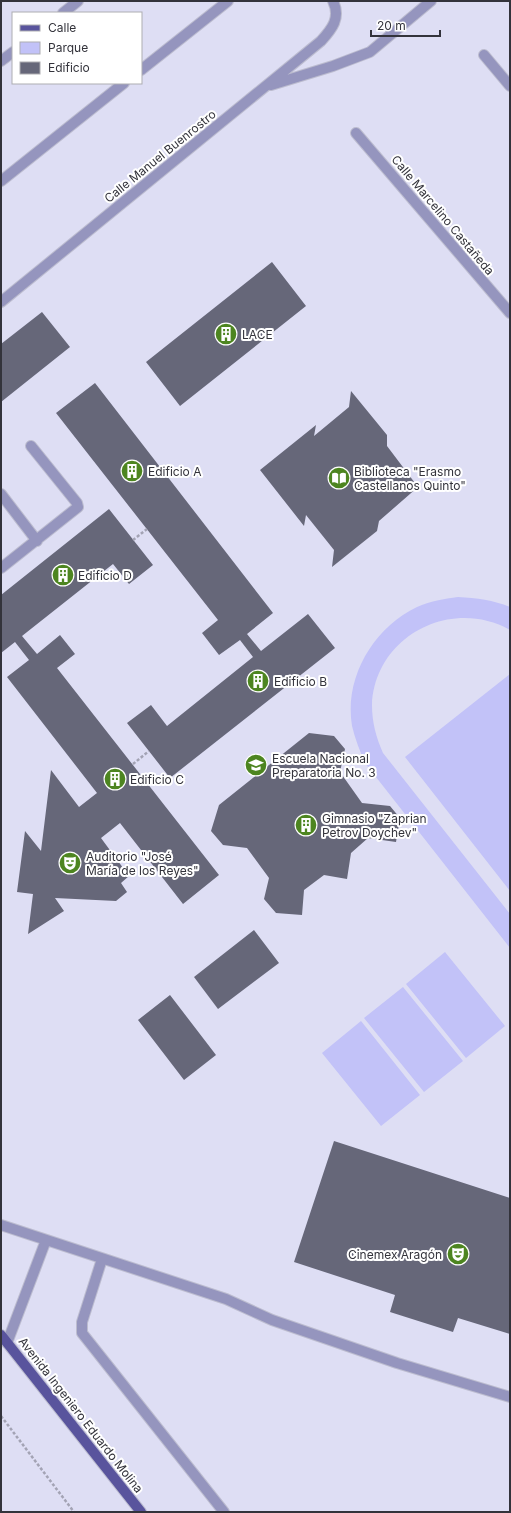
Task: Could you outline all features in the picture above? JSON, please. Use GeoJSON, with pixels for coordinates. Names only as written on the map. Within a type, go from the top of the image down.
{"type":"FeatureCollection","features":[{"type":"Feature","properties":{"kind":"main road","name":"Avenida Ingeniero Eduardo Molina"},"geometry":{"type":"LineString","coordinates":[[4,1339],[141,1512]]}},
{"type":"Feature","properties":{"kind":"street"},"geometry":{"type":"LineString","coordinates":[[64,12],[78,1]]}},
{"type":"Feature","properties":{"kind":"street"},"geometry":{"type":"LineString","coordinates":[[142,69],[228,1]]}},
{"type":"Feature","properties":{"kind":"street","name":"Calle Manuel Buenrostro"},"geometry":{"type":"LineString","coordinates":[[1,302],[321,41],[333,29],[336,16],[336,6],[333,1]]}},
{"type":"Feature","properties":{"kind":"street"},"geometry":{"type":"LineString","coordinates":[[266,86],[333,66],[370,52],[431,1]]}},
{"type":"Feature","properties":{"kind":"street"},"geometry":{"type":"LineString","coordinates":[[1,61],[12,53]]}},
{"type":"Feature","properties":{"kind":"street"},"geometry":{"type":"LineString","coordinates":[[484,56],[510,86]]}},
{"type":"Feature","properties":{"kind":"street"},"geometry":{"type":"LineString","coordinates":[[1,181],[123,84]]}},
{"type":"Feature","properties":{"kind":"street","name":"Calle Marcelino Castañeda"},"geometry":{"type":"LineString","coordinates":[[356,133],[510,313]]}},
{"type":"Feature","properties":{"kind":"street"},"geometry":{"type":"LineString","coordinates":[[1,568],[78,507],[31,446]]}},
{"type":"Feature","properties":{"kind":"street"},"geometry":{"type":"LineString","coordinates":[[1,494],[37,541]]}},
{"type":"Feature","properties":{"kind":"street"},"geometry":{"type":"LineString","coordinates":[[1,1225],[226,1299],[272,1320],[390,1360],[510,1397]]}},
{"type":"Feature","properties":{"kind":"street"},"geometry":{"type":"LineString","coordinates":[[4,1339],[46,1240]]}},
{"type":"Feature","properties":{"kind":"street"},"geometry":{"type":"LineString","coordinates":[[102,1259],[81,1328],[85,1338],[224,1512]]}},
{"type":"Feature","properties":{"kind":"path"},"geometry":{"type":"LineString","coordinates":[[133,540],[147,529]]}},
{"type":"Feature","properties":{"kind":"path"},"geometry":{"type":"LineString","coordinates":[[133,764],[149,751]]}},
{"type":"Feature","properties":{"kind":"path"},"geometry":{"type":"LineString","coordinates":[[1,1416],[74,1512]]}},
{"type":"Feature","properties":{"kind":"green space"},"geometry":{"type":"Polygon","coordinates":[[[458,597],[485,600],[510,607],[510,630],[487,621],[464,618],[441,621],[420,629],[401,642],[387,660],[376,681],[372,705],[373,717],[376,735],[383,753],[510,914],[510,948],[365,763],[352,726],[351,708],[357,673],[365,656],[375,641],[401,616],[417,607],[442,599],[458,597]]]}},
{"type":"Feature","properties":{"kind":"green space"},"geometry":{"type":"Polygon","coordinates":[[[510,674],[510,891],[405,757],[510,674]]]}},
{"type":"Feature","properties":{"kind":"green space"},"geometry":{"type":"Polygon","coordinates":[[[445,952],[505,1026],[466,1058],[406,984],[445,952]]]}},
{"type":"Feature","properties":{"kind":"green space"},"geometry":{"type":"Polygon","coordinates":[[[403,987],[463,1061],[424,1092],[364,1018],[403,987]]]}},
{"type":"Feature","properties":{"kind":"green space"},"geometry":{"type":"Polygon","coordinates":[[[361,1021],[420,1095],[381,1126],[322,1053],[361,1021]]]}},
{"type":"Feature","properties":{"kind":"building","name":"LACE"},"geometry":{"type":"Polygon","coordinates":[[[272,262],[306,306],[180,406],[146,362],[272,262]]]}},
{"type":"Feature","properties":{"kind":"building"},"geometry":{"type":"Polygon","coordinates":[[[42,312],[70,347],[1,402],[1,344],[42,312]]]}},
{"type":"Feature","properties":{"kind":"building"},"geometry":{"type":"Polygon","coordinates":[[[95,383],[273,613],[247,634],[261,651],[308,614],[335,648],[170,778],[127,723],[151,705],[167,726],[253,657],[240,640],[219,655],[202,633],[218,620],[56,413],[95,383]]]}},
{"type":"Feature","properties":{"kind":"building","name":"Biblioteca \"Erasmo Castellanos Quinto\""},"geometry":{"type":"Polygon","coordinates":[[[351,391],[387,435],[387,446],[418,487],[379,521],[377,531],[332,567],[334,550],[306,515],[304,526],[260,470],[316,425],[314,436],[349,407],[351,391]]]}},
{"type":"Feature","properties":{"kind":"building"},"geometry":{"type":"Polygon","coordinates":[[[109,509],[153,565],[129,584],[113,564],[22,636],[37,654],[60,635],[75,654],[57,668],[219,875],[183,904],[120,823],[101,838],[129,876],[121,883],[127,892],[116,901],[55,898],[64,911],[28,934],[33,894],[17,892],[25,831],[41,851],[51,770],[79,807],[97,793],[7,677],[29,660],[15,642],[1,653],[1,595],[109,509]]]}},
{"type":"Feature","properties":{"kind":"building","name":"Gimnasio \"Zaprian Petrov Doychev\""},"geometry":{"type":"Polygon","coordinates":[[[309,733],[334,736],[345,749],[340,772],[362,803],[390,806],[400,818],[396,842],[368,838],[351,853],[347,879],[324,875],[304,890],[302,915],[276,913],[264,899],[269,878],[247,848],[223,845],[211,831],[219,805],[309,733]]]}},
{"type":"Feature","properties":{"kind":"building"},"geometry":{"type":"Polygon","coordinates":[[[254,930],[279,963],[218,1009],[194,977],[254,930]]]}},
{"type":"Feature","properties":{"kind":"building"},"geometry":{"type":"Polygon","coordinates":[[[170,995],[216,1055],[184,1080],[138,1020],[170,995]]]}},
{"type":"Feature","properties":{"kind":"building"},"geometry":{"type":"Polygon","coordinates":[[[334,1141],[510,1198],[510,1334],[458,1318],[453,1332],[390,1312],[395,1295],[294,1262],[334,1141]]]}},
{"type":"Feature","properties":{"kind":"place","name":"LACE"},"geometry":{"type":"Point","coordinates":[226,334]}},
{"type":"Feature","properties":{"kind":"place","name":"Edificio A"},"geometry":{"type":"Point","coordinates":[132,471]}},
{"type":"Feature","properties":{"kind":"place","name":"Biblioteca \"Erasmo Castellanos Quinto\""},"geometry":{"type":"Point","coordinates":[339,478]}},
{"type":"Feature","properties":{"kind":"place","name":"Edificio D"},"geometry":{"type":"Point","coordinates":[63,575]}},
{"type":"Feature","properties":{"kind":"place","name":"Edificio B"},"geometry":{"type":"Point","coordinates":[258,681]}},
{"type":"Feature","properties":{"kind":"place","name":"Escuela Nacional Preparatoria No. 3"},"geometry":{"type":"Point","coordinates":[256,765]}},
{"type":"Feature","properties":{"kind":"place","name":"Edificio C"},"geometry":{"type":"Point","coordinates":[115,779]}},
{"type":"Feature","properties":{"kind":"place","name":"Gimnasio \"Zaprian Petrov Doychev\""},"geometry":{"type":"Point","coordinates":[306,825]}},
{"type":"Feature","properties":{"kind":"place","name":"Auditorio \"José María de los Reyes\""},"geometry":{"type":"Point","coordinates":[70,863]}},
{"type":"Feature","properties":{"kind":"place","name":"Cinemex Aragón"},"geometry":{"type":"Point","coordinates":[458,1254]}}]}
